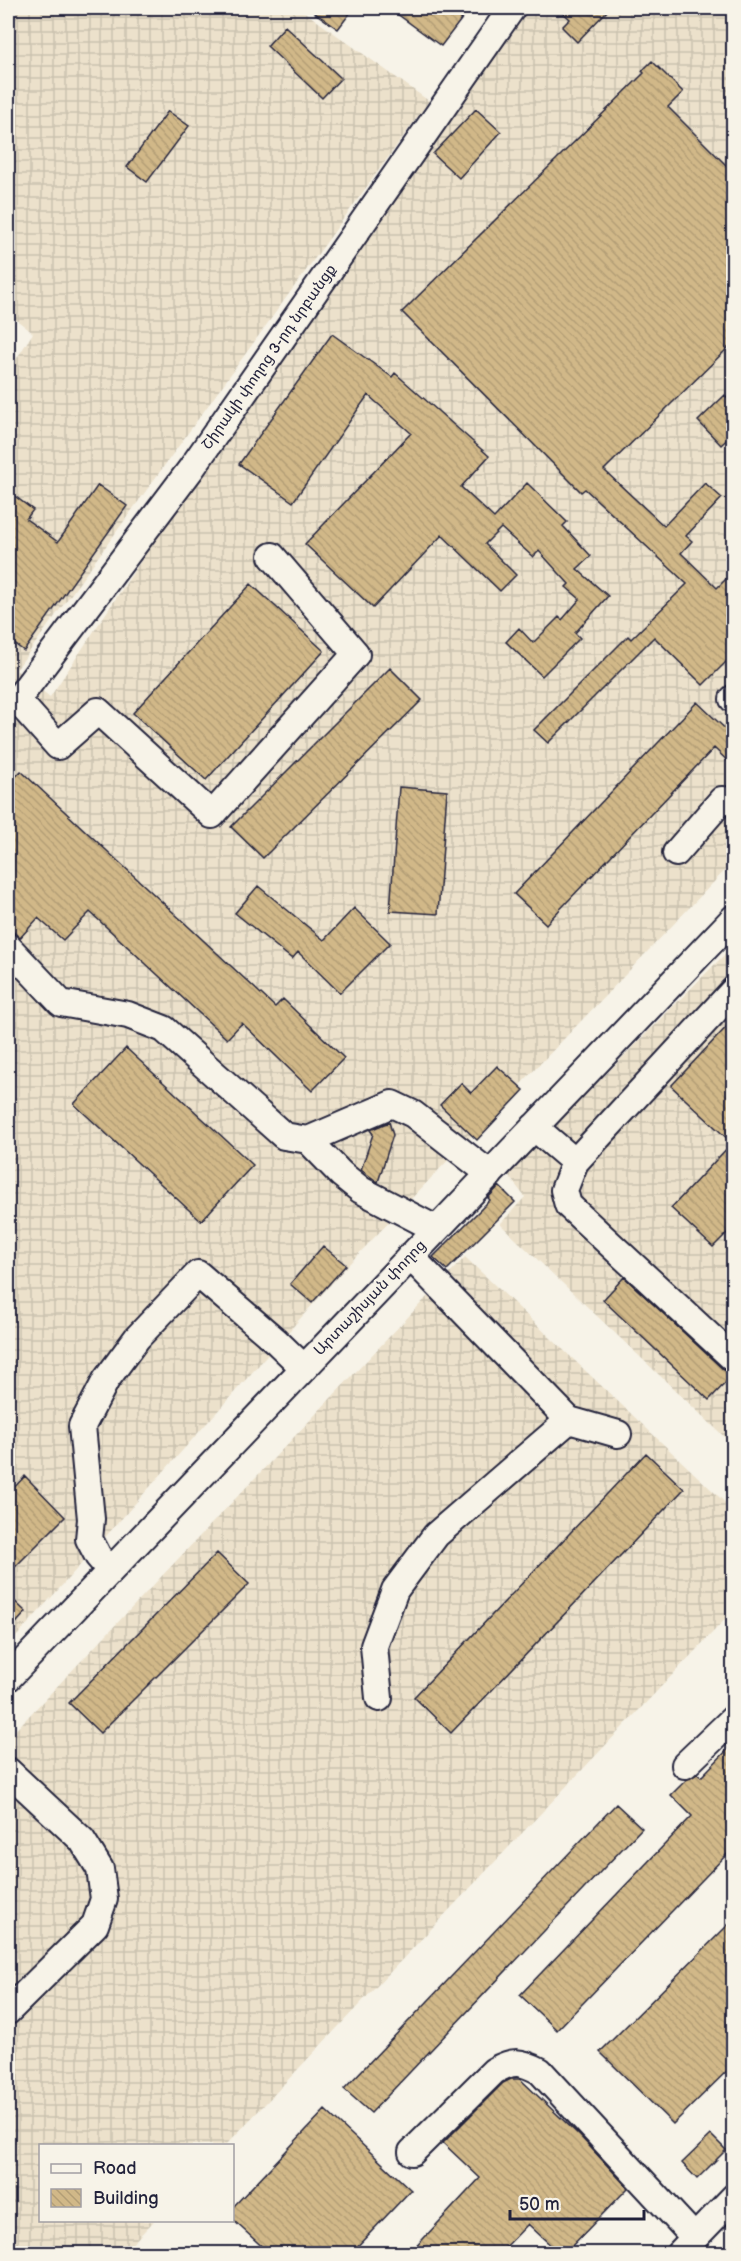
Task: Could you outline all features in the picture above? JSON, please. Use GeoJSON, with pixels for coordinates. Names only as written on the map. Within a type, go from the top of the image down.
{"type":"FeatureCollection","features":[{"type":"Feature","properties":{"kind":"street","name":"Շիրակի փողոց 3-րդ նրբանցք"},"geometry":{"type":"LineString","coordinates":[[272,556],[356,654],[212,815],[98,711],[58,746],[17,700],[191,469],[512,8]]}},
{"type":"Feature","properties":{"kind":"street"},"geometry":{"type":"LineString","coordinates":[[676,853],[722,800],[734,801]]}},
{"type":"Feature","properties":{"kind":"street","name":"Արտաշիսյան փողոց"},"geometry":{"type":"LineString","coordinates":[[8,1678],[734,918]]}},
{"type":"Feature","properties":{"kind":"street"},"geometry":{"type":"LineString","coordinates":[[8,947],[61,1003],[128,1015],[164,1029],[284,1136],[308,1140],[392,1104],[413,1114],[490,1174]]}},
{"type":"Feature","properties":{"kind":"street"},"geometry":{"type":"LineString","coordinates":[[734,990],[575,1162],[564,1190],[568,1205],[734,1359]]}},
{"type":"Feature","properties":{"kind":"street"},"geometry":{"type":"LineString","coordinates":[[534,1127],[575,1162]]}},
{"type":"Feature","properties":{"kind":"street"},"geometry":{"type":"LineString","coordinates":[[308,1140],[341,1174],[361,1190],[436,1229]]}},
{"type":"Feature","properties":{"kind":"street"},"geometry":{"type":"LineString","coordinates":[[410,1256],[569,1420],[618,1434]]}},
{"type":"Feature","properties":{"kind":"street"},"geometry":{"type":"LineString","coordinates":[[111,1570],[98,1556],[89,1539],[91,1519],[82,1426],[106,1380],[137,1338],[190,1282],[198,1274],[304,1368]]}},
{"type":"Feature","properties":{"kind":"street"},"geometry":{"type":"LineString","coordinates":[[379,1698],[374,1646],[395,1590],[436,1534],[569,1420]]}},
{"type":"Feature","properties":{"kind":"street"},"geometry":{"type":"LineString","coordinates":[[685,1765],[734,1718]]}},
{"type":"Feature","properties":{"kind":"street"},"geometry":{"type":"LineString","coordinates":[[8,1771],[82,1840],[100,1869],[104,1899],[95,1925],[8,2011]]}},
{"type":"Feature","properties":{"kind":"street"},"geometry":{"type":"LineString","coordinates":[[412,2152],[494,2072],[507,2064],[524,2062],[540,2071],[687,2246],[734,2197]]}},
{"type":"Feature","properties":{"kind":"shaded area"},"geometry":{"type":"Polygon","coordinates":[[[8,8],[299,8],[429,101],[16,670],[50,697],[324,287],[415,156],[528,8],[733,8],[733,862],[348,1265],[8,1646],[8,372],[33,333],[8,313],[8,8]]]}},
{"type":"Feature","properties":{"kind":"shaded area"},"geometry":{"type":"Polygon","coordinates":[[[733,946],[733,1445],[500,1224],[525,1197],[507,1174],[733,946]]]}},
{"type":"Feature","properties":{"kind":"shaded area"},"geometry":{"type":"Polygon","coordinates":[[[465,1257],[733,1510],[733,1611],[227,2144],[39,2144],[39,2222],[153,2222],[123,2253],[8,2253],[8,1738],[465,1257]]]}},
{"type":"Feature","properties":{"kind":"building"},"geometry":{"type":"Polygon","coordinates":[[[308,8],[354,8],[338,29],[308,8]]]}},
{"type":"Feature","properties":{"kind":"building"},"geometry":{"type":"Polygon","coordinates":[[[389,8],[470,8],[441,46],[389,8]]]}},
{"type":"Feature","properties":{"kind":"building"},"geometry":{"type":"Polygon","coordinates":[[[558,8],[610,8],[577,42],[562,27],[570,19],[558,8]]]}},
{"type":"Feature","properties":{"kind":"building"},"geometry":{"type":"Polygon","coordinates":[[[285,26],[341,78],[322,98],[267,46],[285,26]]]}},
{"type":"Feature","properties":{"kind":"building"},"geometry":{"type":"Polygon","coordinates":[[[652,61],[683,92],[668,107],[734,173],[734,342],[604,470],[664,526],[705,483],[722,498],[686,536],[692,541],[681,553],[717,588],[734,571],[734,654],[703,685],[654,637],[548,743],[534,730],[628,636],[631,639],[687,584],[585,489],[581,492],[402,312],[644,73],[642,71],[652,61]]]}},
{"type":"Feature","properties":{"kind":"building"},"geometry":{"type":"Polygon","coordinates":[[[476,109],[501,132],[459,178],[433,154],[476,109]]]}},
{"type":"Feature","properties":{"kind":"building"},"geometry":{"type":"Polygon","coordinates":[[[168,111],[189,126],[147,182],[127,167],[168,111]]]}},
{"type":"Feature","properties":{"kind":"building"},"geometry":{"type":"Polygon","coordinates":[[[332,334],[392,377],[395,373],[489,456],[461,487],[494,518],[527,483],[567,522],[563,526],[591,556],[577,569],[608,596],[575,633],[580,638],[542,676],[506,642],[519,628],[533,643],[559,617],[562,620],[580,599],[566,587],[569,584],[539,551],[533,557],[501,528],[485,544],[516,575],[500,591],[442,535],[373,608],[305,544],[411,433],[368,395],[293,502],[239,464],[332,334]]]}},
{"type":"Feature","properties":{"kind":"building"},"geometry":{"type":"Polygon","coordinates":[[[725,395],[734,404],[734,433],[721,445],[698,421],[725,395]]]}},
{"type":"Feature","properties":{"kind":"building"},"geometry":{"type":"Polygon","coordinates":[[[98,485],[127,506],[24,651],[8,639],[8,491],[33,510],[26,519],[58,542],[98,485]]]}},
{"type":"Feature","properties":{"kind":"building"},"geometry":{"type":"Polygon","coordinates":[[[251,584],[324,651],[206,780],[133,713],[251,584]]]}},
{"type":"Feature","properties":{"kind":"building"},"geometry":{"type":"Polygon","coordinates":[[[390,668],[422,700],[263,858],[231,827],[390,668]]]}},
{"type":"Feature","properties":{"kind":"building"},"geometry":{"type":"Polygon","coordinates":[[[697,702],[734,737],[734,767],[714,748],[546,924],[514,894],[697,702]]]}},
{"type":"Feature","properties":{"kind":"building"},"geometry":{"type":"Polygon","coordinates":[[[21,771],[275,1007],[283,999],[344,1058],[312,1091],[242,1023],[227,1039],[90,912],[63,940],[38,918],[20,938],[8,927],[8,785],[21,771]]]}},
{"type":"Feature","properties":{"kind":"building"},"geometry":{"type":"Polygon","coordinates":[[[399,787],[447,791],[438,914],[390,911],[399,787]]]}},
{"type":"Feature","properties":{"kind":"building"},"geometry":{"type":"Polygon","coordinates":[[[258,886],[324,940],[354,908],[390,943],[340,993],[298,952],[292,959],[235,913],[258,886]]]}},
{"type":"Feature","properties":{"kind":"building"},"geometry":{"type":"Polygon","coordinates":[[[734,1019],[734,1226],[713,1247],[671,1208],[732,1143],[671,1086],[734,1019]]]}},
{"type":"Feature","properties":{"kind":"building"},"geometry":{"type":"Polygon","coordinates":[[[126,1048],[253,1165],[201,1221],[74,1104],[126,1048]]]}},
{"type":"Feature","properties":{"kind":"building"},"geometry":{"type":"Polygon","coordinates":[[[497,1066],[524,1090],[477,1140],[440,1105],[461,1083],[471,1093],[497,1066]]]}},
{"type":"Feature","properties":{"kind":"building"},"geometry":{"type":"Polygon","coordinates":[[[389,1122],[393,1135],[378,1182],[361,1170],[373,1134],[370,1130],[389,1122]]]}},
{"type":"Feature","properties":{"kind":"building"},"geometry":{"type":"Polygon","coordinates":[[[499,1186],[515,1202],[447,1270],[433,1257],[490,1200],[488,1198],[499,1186]]]}},
{"type":"Feature","properties":{"kind":"building"},"geometry":{"type":"Polygon","coordinates":[[[323,1246],[346,1265],[312,1303],[290,1284],[323,1246]]]}},
{"type":"Feature","properties":{"kind":"building"},"geometry":{"type":"Polygon","coordinates":[[[624,1277],[724,1370],[734,1374],[709,1400],[603,1300],[624,1277]]]}},
{"type":"Feature","properties":{"kind":"building"},"geometry":{"type":"Polygon","coordinates":[[[646,1453],[684,1489],[451,1733],[414,1697],[646,1453]]]}},
{"type":"Feature","properties":{"kind":"building"},"geometry":{"type":"Polygon","coordinates":[[[25,1476],[65,1517],[8,1574],[8,1494],[25,1476]]]}},
{"type":"Feature","properties":{"kind":"building"},"geometry":{"type":"Polygon","coordinates":[[[217,1553],[249,1584],[100,1733],[69,1703],[217,1553]]]}},
{"type":"Feature","properties":{"kind":"building"},"geometry":{"type":"Polygon","coordinates":[[[8,1595],[26,1612],[8,1632],[8,1595]]]}},
{"type":"Feature","properties":{"kind":"building"},"geometry":{"type":"Polygon","coordinates":[[[734,1743],[734,1847],[557,2030],[520,1995],[692,1816],[671,1795],[686,1780],[697,1774],[701,1777],[734,1743]]]}},
{"type":"Feature","properties":{"kind":"building"},"geometry":{"type":"Polygon","coordinates":[[[616,1804],[642,1828],[371,2113],[344,2089],[616,1804]]]}},
{"type":"Feature","properties":{"kind":"building"},"geometry":{"type":"Polygon","coordinates":[[[734,1919],[734,2064],[673,2124],[600,2052],[734,1919]]]}},
{"type":"Feature","properties":{"kind":"building"},"geometry":{"type":"Polygon","coordinates":[[[511,2079],[520,2079],[580,2136],[628,2188],[565,2253],[559,2253],[528,2224],[500,2253],[410,2253],[480,2178],[443,2143],[503,2083],[511,2079]]]}},
{"type":"Feature","properties":{"kind":"building"},"geometry":{"type":"Polygon","coordinates":[[[325,2110],[411,2190],[351,2253],[269,2253],[234,2221],[234,2206],[325,2110]]]}},
{"type":"Feature","properties":{"kind":"building"},"geometry":{"type":"Polygon","coordinates":[[[711,2135],[726,2150],[697,2179],[682,2163],[711,2135]]]}}]}
